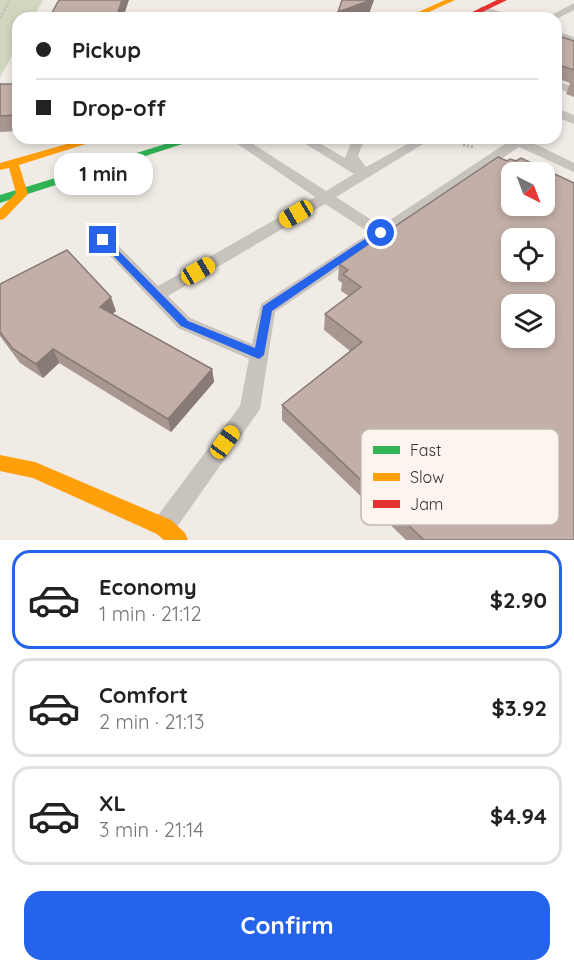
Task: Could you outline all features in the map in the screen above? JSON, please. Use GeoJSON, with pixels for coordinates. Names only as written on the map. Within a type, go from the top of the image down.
{"type":"FeatureCollection","features":[{"type":"Feature","properties":{"kind":"main road"},"geometry":{"type":"LineString","coordinates":[[423,12],[451,0]]}},
{"type":"Feature","properties":{"kind":"main road"},"geometry":{"type":"LineString","coordinates":[[477,12],[503,0]]}},
{"type":"Feature","properties":{"kind":"main road"},"geometry":{"type":"LineString","coordinates":[[22,194],[7,166],[80,144]]}},
{"type":"Feature","properties":{"kind":"main road"},"geometry":{"type":"LineString","coordinates":[[0,199],[177,144]]}},
{"type":"Feature","properties":{"kind":"main road"},"geometry":{"type":"LineString","coordinates":[[0,216],[22,194]]}},
{"type":"Feature","properties":{"kind":"main road"},"geometry":{"type":"LineString","coordinates":[[0,463],[35,470],[164,527],[178,540]]}},
{"type":"Feature","properties":{"kind":"lane"},"geometry":{"type":"LineString","coordinates":[[554,0],[574,6]]}},
{"type":"Feature","properties":{"kind":"lane"},"geometry":{"type":"LineString","coordinates":[[483,9],[492,12]]}},
{"type":"Feature","properties":{"kind":"lane"},"geometry":{"type":"LineString","coordinates":[[244,144],[381,233]]}},
{"type":"Feature","properties":{"kind":"lane"},"geometry":{"type":"LineString","coordinates":[[312,144],[364,174]]}},
{"type":"Feature","properties":{"kind":"lane"},"geometry":{"type":"LineString","coordinates":[[356,144],[351,156],[364,174]]}},
{"type":"Feature","properties":{"kind":"lane"},"geometry":{"type":"LineString","coordinates":[[157,295],[416,144]]}},
{"type":"Feature","properties":{"kind":"lane"},"geometry":{"type":"LineString","coordinates":[[164,527],[250,409],[267,309],[508,144]]}},
{"type":"Feature","properties":{"kind":"lane"},"geometry":{"type":"LineString","coordinates":[[523,144],[574,168]]}},
{"type":"Feature","properties":{"kind":"lane"},"geometry":{"type":"LineString","coordinates":[[103,240],[184,323],[259,355]]}},
{"type":"Feature","properties":{"kind":"path"},"geometry":{"type":"LineString","coordinates":[[0,18],[10,0]]}},
{"type":"Feature","properties":{"kind":"green space"},"geometry":{"type":"Polygon","coordinates":[[[0,0],[43,0],[36,12],[12,12],[12,56],[0,77],[0,0]]]}},
{"type":"Feature","properties":{"kind":"building"},"geometry":{"type":"Polygon","coordinates":[[[59,0],[122,0],[118,12],[52,12],[59,0]]]}},
{"type":"Feature","properties":{"kind":"building"},"geometry":{"type":"Polygon","coordinates":[[[342,0],[371,0],[338,12],[342,0]]]}},
{"type":"Feature","properties":{"kind":"building"},"geometry":{"type":"Polygon","coordinates":[[[562,37],[574,41],[574,70],[562,66],[562,37]]]}},
{"type":"Feature","properties":{"kind":"building"},"geometry":{"type":"Polygon","coordinates":[[[0,84],[12,84],[12,115],[0,116],[0,84]]]}},
{"type":"Feature","properties":{"kind":"building"},"geometry":{"type":"Polygon","coordinates":[[[498,157],[507,161],[510,159],[516,161],[521,158],[529,162],[501,162],[501,216],[555,216],[555,174],[574,183],[574,540],[424,540],[408,525],[559,525],[559,429],[361,429],[361,480],[282,405],[362,342],[325,314],[361,287],[343,274],[348,270],[339,264],[498,157]]]}},
{"type":"Feature","properties":{"kind":"building"},"geometry":{"type":"Polygon","coordinates":[[[67,250],[111,297],[100,307],[212,369],[168,419],[53,349],[36,364],[13,349],[0,332],[0,284],[67,250]]]}},
{"type":"Feature","properties":{"kind":"traffic: fast"},"geometry":{"type":"LineString","coordinates":[[0,199],[177,144]]}},
{"type":"Feature","properties":{"kind":"traffic: slow"},"geometry":{"type":"LineString","coordinates":[[423,12],[451,0]]}},
{"type":"Feature","properties":{"kind":"traffic: slow"},"geometry":{"type":"LineString","coordinates":[[0,167],[79,144]]}},
{"type":"Feature","properties":{"kind":"traffic: slow"},"geometry":{"type":"LineString","coordinates":[[0,216],[22,194],[13,164]]}},
{"type":"Feature","properties":{"kind":"traffic: slow"},"geometry":{"type":"LineString","coordinates":[[0,463],[35,470],[164,527],[178,540]]}},
{"type":"Feature","properties":{"kind":"traffic: jam"},"geometry":{"type":"LineString","coordinates":[[477,12],[503,0]]}},
{"type":"Feature","properties":{"kind":"route"},"geometry":{"type":"LineString","coordinates":[[103,240],[184,323],[259,355],[267,309],[381,233]]}}]}
